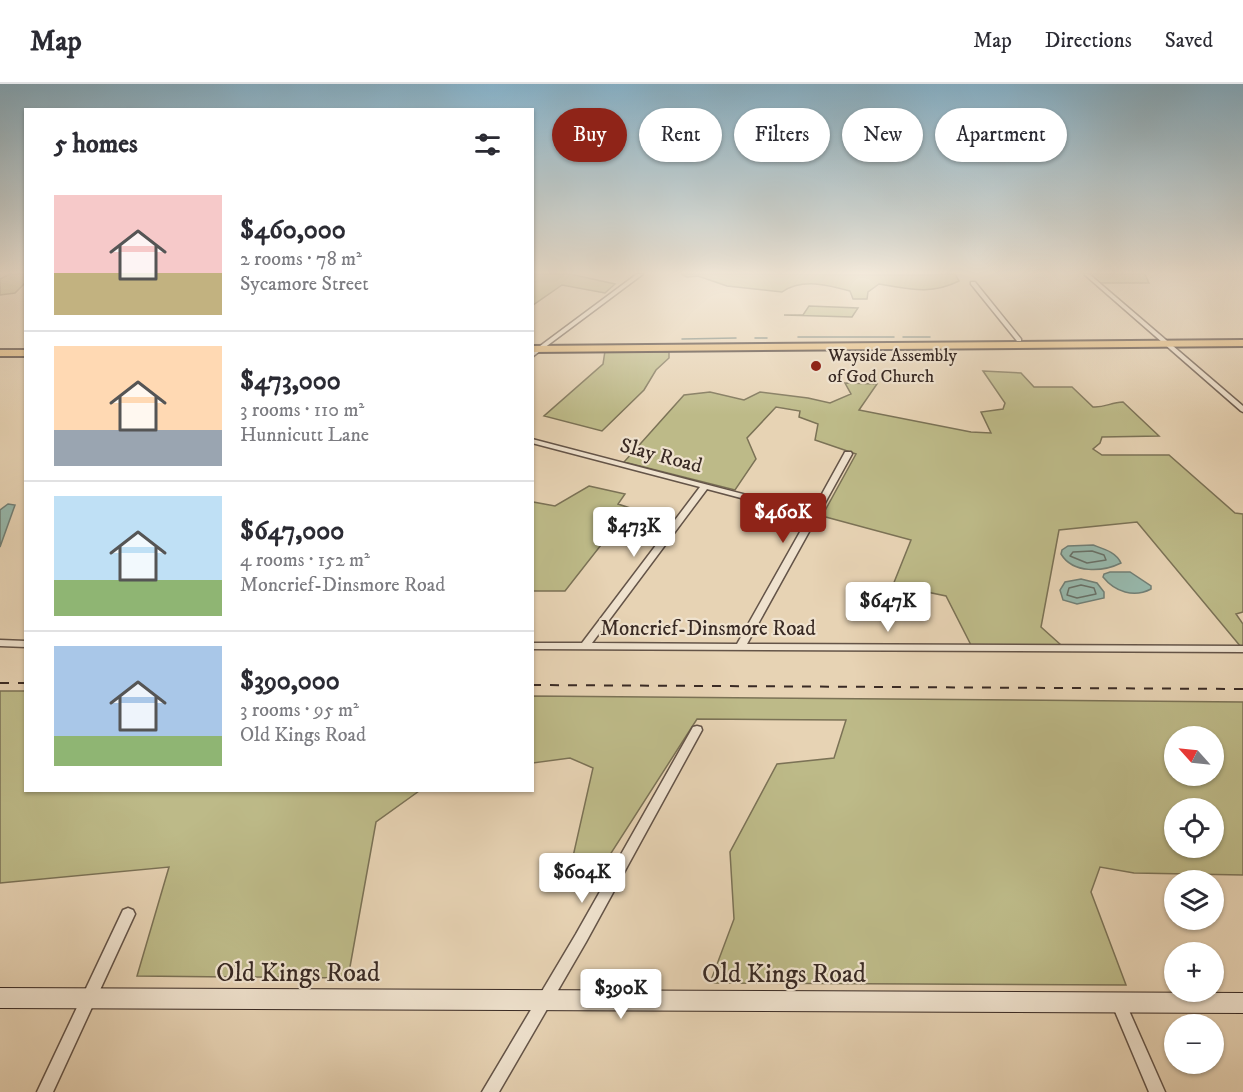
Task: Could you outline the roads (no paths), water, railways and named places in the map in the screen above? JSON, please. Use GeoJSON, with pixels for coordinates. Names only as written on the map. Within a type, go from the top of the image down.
{"type":"FeatureCollection","features":[{"type":"Feature","properties":{"kind":"highway"},"geometry":{"type":"LineString","coordinates":[[537,348],[1165,341],[1243,338]]}},
{"type":"Feature","properties":{"kind":"highway"},"geometry":{"type":"LineString","coordinates":[[959,343],[1019,340],[1243,343]]}},
{"type":"Feature","properties":{"kind":"highway"},"geometry":{"type":"LineString","coordinates":[[0,348],[24,348]]}},
{"type":"Feature","properties":{"kind":"highway"},"geometry":{"type":"LineString","coordinates":[[0,353],[24,353]]}},
{"type":"Feature","properties":{"kind":"street"},"geometry":{"type":"LineString","coordinates":[[537,348],[574,321]]}},
{"type":"Feature","properties":{"kind":"street"},"geometry":{"type":"LineString","coordinates":[[1004,321],[1019,340]]}},
{"type":"Feature","properties":{"kind":"street"},"geometry":{"type":"LineString","coordinates":[[1142,321],[1243,410]]}},
{"type":"Feature","properties":{"kind":"street","name":"Slay Road"},"geometry":{"type":"LineString","coordinates":[[534,442],[815,515]]}},
{"type":"Feature","properties":{"kind":"street"},"geometry":{"type":"LineString","coordinates":[[740,647],[848,454]]}},
{"type":"Feature","properties":{"kind":"street"},"geometry":{"type":"LineString","coordinates":[[585,646],[705,486]]}},
{"type":"Feature","properties":{"kind":"street"},"geometry":{"type":"LineString","coordinates":[[0,644],[24,644]]}},
{"type":"Feature","properties":{"kind":"street","name":"Moncrief-Dinsmore Road"},"geometry":{"type":"LineString","coordinates":[[534,646],[1243,649]]}},
{"type":"Feature","properties":{"kind":"street"},"geometry":{"type":"LineString","coordinates":[[490,1092],[581,938],[697,730]]}},
{"type":"Feature","properties":{"kind":"street"},"geometry":{"type":"LineString","coordinates":[[45,1092],[128,914]]}},
{"type":"Feature","properties":{"kind":"street","name":"Old Kings Road"},"geometry":{"type":"LineString","coordinates":[[0,998],[1243,1003]]}},
{"type":"Feature","properties":{"kind":"street"},"geometry":{"type":"LineString","coordinates":[[1118,1002],[1158,1092]]}},
{"type":"Feature","properties":{"kind":"water"},"geometry":{"type":"Polygon","coordinates":[[[8,504],[15,505],[0,547],[0,510],[8,504]]]}},
{"type":"Feature","properties":{"kind":"water"},"geometry":{"type":"Polygon","coordinates":[[[1093,545],[1113,554],[1121,563],[1106,568],[1081,568],[1073,565],[1061,554],[1062,550],[1068,546],[1093,545]]]}},
{"type":"Feature","properties":{"kind":"water"},"geometry":{"type":"Polygon","coordinates":[[[1130,572],[1151,586],[1151,589],[1138,593],[1119,590],[1103,577],[1104,574],[1130,572]]]}},
{"type":"Feature","properties":{"kind":"water"},"geometry":{"type":"Polygon","coordinates":[[[1081,579],[1097,583],[1104,592],[1104,598],[1077,604],[1063,600],[1060,590],[1065,582],[1081,579]]]}},
{"type":"Feature","properties":{"kind":"waterway"},"geometry":{"type":"LineString","coordinates":[[798,337],[894,337]]}},
{"type":"Feature","properties":{"kind":"waterway"},"geometry":{"type":"LineString","coordinates":[[903,337],[930,337]]}},
{"type":"Feature","properties":{"kind":"waterway"},"geometry":{"type":"LineString","coordinates":[[682,339],[736,338]]}},
{"type":"Feature","properties":{"kind":"waterway"},"geometry":{"type":"LineString","coordinates":[[755,338],[767,338]]}},
{"type":"Feature","properties":{"kind":"railway"},"geometry":{"type":"LineString","coordinates":[[0,683],[24,683]]}},
{"type":"Feature","properties":{"kind":"railway"},"geometry":{"type":"LineString","coordinates":[[534,685],[1243,689]]}},
{"type":"Feature","properties":{"kind":"place","name":"Wayside Assembly of God Church"},"geometry":{"type":"Point","coordinates":[816,366]}}]}
